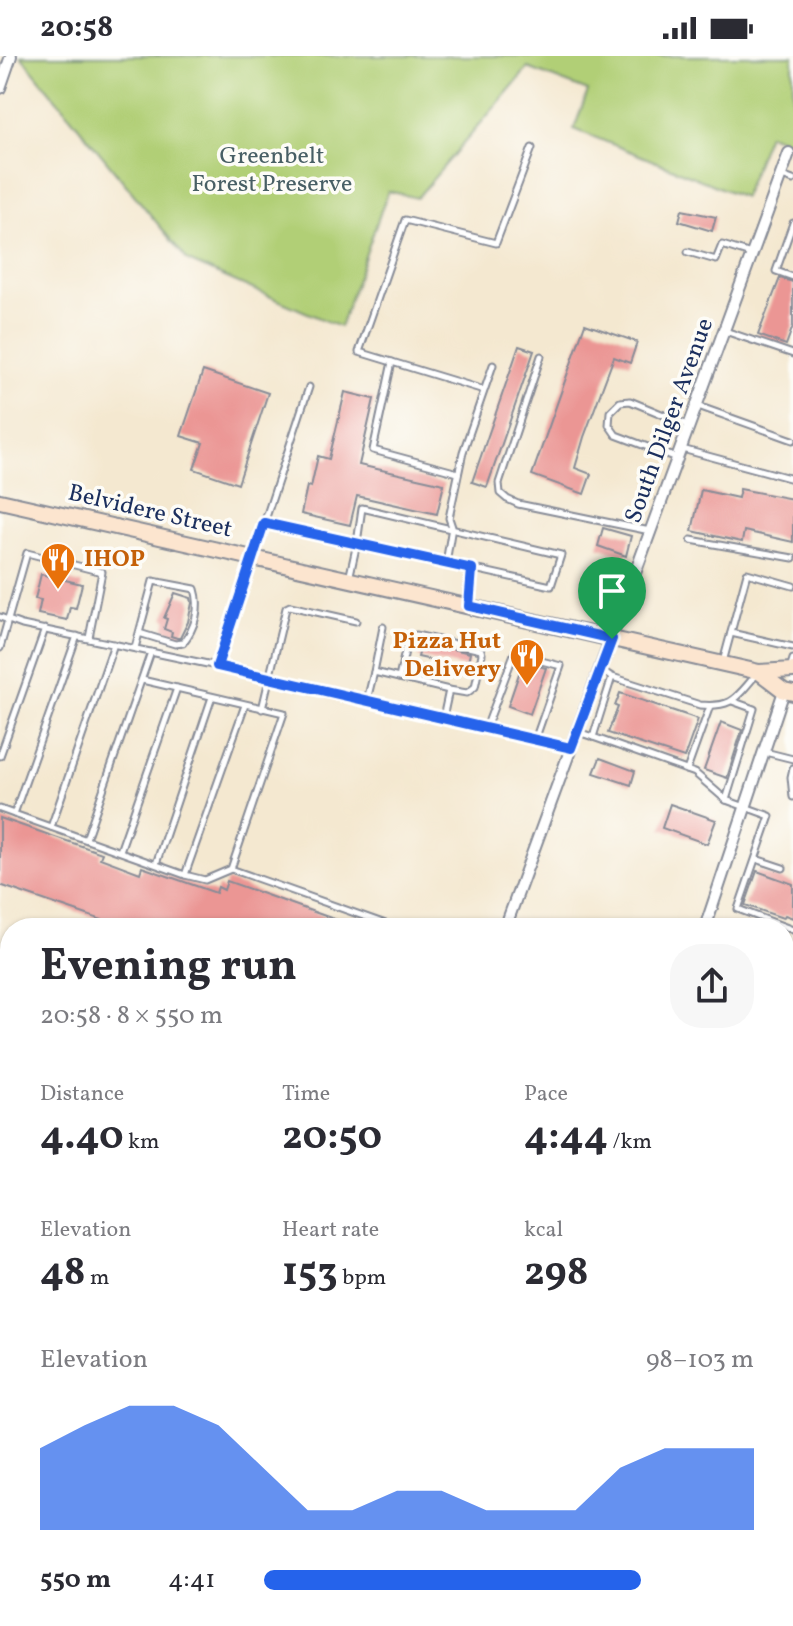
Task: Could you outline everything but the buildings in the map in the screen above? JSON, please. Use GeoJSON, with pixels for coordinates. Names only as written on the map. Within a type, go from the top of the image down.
{"type":"FeatureCollection","features":[{"type":"Feature","properties":{"kind":"main road","name":"Belvidere Street"},"geometry":{"type":"LineString","coordinates":[[3,506],[722,663],[759,672],[789,692]]}},
{"type":"Feature","properties":{"kind":"main road","name":"Belvidere Street"},"geometry":{"type":"LineString","coordinates":[[759,672],[792,666]]}},
{"type":"Feature","properties":{"kind":"street"},"geometry":{"type":"LineString","coordinates":[[0,88],[11,56]]}},
{"type":"Feature","properties":{"kind":"street","name":"South Dilger Avenue"},"geometry":{"type":"LineString","coordinates":[[509,918],[789,153]]}},
{"type":"Feature","properties":{"kind":"street"},"geometry":{"type":"LineString","coordinates":[[708,918],[764,752],[789,692]]}},
{"type":"Feature","properties":{"kind":"lane"},"geometry":{"type":"LineString","coordinates":[[484,390],[359,352],[405,220],[496,243],[532,148]]}},
{"type":"Feature","properties":{"kind":"lane"},"geometry":{"type":"LineString","coordinates":[[781,176],[793,180]]}},
{"type":"Feature","properties":{"kind":"lane"},"geometry":{"type":"LineString","coordinates":[[793,223],[790,240],[776,271],[793,277]]}},
{"type":"Feature","properties":{"kind":"lane"},"geometry":{"type":"LineString","coordinates":[[688,252],[716,260],[722,245],[752,255]]}},
{"type":"Feature","properties":{"kind":"lane"},"geometry":{"type":"LineString","coordinates":[[724,330],[793,354]]}},
{"type":"Feature","properties":{"kind":"lane"},"geometry":{"type":"LineString","coordinates":[[541,356],[499,483],[500,493],[507,499],[528,506],[651,531]]}},
{"type":"Feature","properties":{"kind":"lane"},"geometry":{"type":"LineString","coordinates":[[392,362],[373,450],[458,473]]}},
{"type":"Feature","properties":{"kind":"lane"},"geometry":{"type":"LineString","coordinates":[[446,563],[452,527],[449,518],[458,473],[493,365]]}},
{"type":"Feature","properties":{"kind":"lane"},"geometry":{"type":"LineString","coordinates":[[217,666],[309,387]]}},
{"type":"Feature","properties":{"kind":"lane"},"geometry":{"type":"LineString","coordinates":[[690,425],[630,401],[620,402],[610,412],[609,425],[616,435],[680,454],[793,479]]}},
{"type":"Feature","properties":{"kind":"lane"},"geometry":{"type":"LineString","coordinates":[[697,406],[793,440]]}},
{"type":"Feature","properties":{"kind":"lane"},"geometry":{"type":"LineString","coordinates":[[264,523],[357,543],[551,586],[561,555],[362,508],[357,543],[349,580]]}},
{"type":"Feature","properties":{"kind":"lane"},"geometry":{"type":"LineString","coordinates":[[691,540],[793,558]]}},
{"type":"Feature","properties":{"kind":"lane"},"geometry":{"type":"LineString","coordinates":[[0,648],[27,553],[102,572],[89,638]]}},
{"type":"Feature","properties":{"kind":"lane"},"geometry":{"type":"LineString","coordinates":[[469,606],[472,569]]}},
{"type":"Feature","properties":{"kind":"lane"},"geometry":{"type":"LineString","coordinates":[[722,663],[747,573],[793,586]]}},
{"type":"Feature","properties":{"kind":"lane"},"geometry":{"type":"LineString","coordinates":[[135,648],[139,633],[153,581],[195,589],[198,609],[183,643],[175,644],[139,633]]}},
{"type":"Feature","properties":{"kind":"lane"},"geometry":{"type":"LineString","coordinates":[[262,709],[286,608],[290,606],[356,621]]}},
{"type":"Feature","properties":{"kind":"lane"},"geometry":{"type":"LineString","coordinates":[[0,617],[571,748]]}},
{"type":"Feature","properties":{"kind":"lane"},"geometry":{"type":"LineString","coordinates":[[367,700],[383,627]]}},
{"type":"Feature","properties":{"kind":"lane"},"geometry":{"type":"LineString","coordinates":[[0,756],[45,629]]}},
{"type":"Feature","properties":{"kind":"lane"},"geometry":{"type":"LineString","coordinates":[[731,633],[793,647]]}},
{"type":"Feature","properties":{"kind":"lane"},"geometry":{"type":"LineString","coordinates":[[374,672],[399,678],[449,690],[467,693],[475,687],[481,650],[416,635],[407,642],[399,678]]}},
{"type":"Feature","properties":{"kind":"lane"},"geometry":{"type":"LineString","coordinates":[[14,814],[77,636]]}},
{"type":"Feature","properties":{"kind":"lane"},"geometry":{"type":"LineString","coordinates":[[51,827],[114,644]]}},
{"type":"Feature","properties":{"kind":"lane"},"geometry":{"type":"LineString","coordinates":[[86,839],[151,652]]}},
{"type":"Feature","properties":{"kind":"lane"},"geometry":{"type":"LineString","coordinates":[[486,728],[514,654],[561,666],[535,740]]}},
{"type":"Feature","properties":{"kind":"lane"},"geometry":{"type":"LineString","coordinates":[[600,669],[612,677],[710,706],[728,704],[759,672]]}},
{"type":"Feature","properties":{"kind":"lane"},"geometry":{"type":"LineString","coordinates":[[593,737],[612,677]]}},
{"type":"Feature","properties":{"kind":"lane"},"geometry":{"type":"LineString","coordinates":[[142,680],[284,713],[231,869]]}},
{"type":"Feature","properties":{"kind":"lane"},"geometry":{"type":"LineString","coordinates":[[120,851],[177,688]]}},
{"type":"Feature","properties":{"kind":"lane"},"geometry":{"type":"LineString","coordinates":[[443,718],[449,690]]}},
{"type":"Feature","properties":{"kind":"lane"},"geometry":{"type":"LineString","coordinates":[[156,864],[212,697]]}},
{"type":"Feature","properties":{"kind":"lane"},"geometry":{"type":"LineString","coordinates":[[726,800],[754,709],[732,701]]}},
{"type":"Feature","properties":{"kind":"lane"},"geometry":{"type":"LineString","coordinates":[[185,875],[245,705]]}},
{"type":"Feature","properties":{"kind":"lane"},"geometry":{"type":"LineString","coordinates":[[687,770],[710,706]]}},
{"type":"Feature","properties":{"kind":"lane"},"geometry":{"type":"LineString","coordinates":[[577,732],[695,773],[726,800],[770,816],[738,909],[762,918]]}},
{"type":"Feature","properties":{"kind":"lane"},"geometry":{"type":"LineString","coordinates":[[764,752],[793,759]]}},
{"type":"Feature","properties":{"kind":"lane"},"geometry":{"type":"LineString","coordinates":[[793,768],[793,797]]}},
{"type":"Feature","properties":{"kind":"lane"},"geometry":{"type":"LineString","coordinates":[[0,809],[185,875],[205,880],[231,869],[369,918]]}},
{"type":"Feature","properties":{"kind":"lane"},"geometry":{"type":"LineString","coordinates":[[756,859],[783,868]]}},
{"type":"Feature","properties":{"kind":"green space","name":"Greenbelt Forest Preserve"},"geometry":{"type":"Polygon","coordinates":[[[21,56],[793,56],[793,143],[768,134],[743,197],[574,129],[588,91],[528,68],[417,198],[388,191],[340,327],[188,261],[21,56]]]}},
{"type":"Feature","properties":{"kind":"place","name":"IHOP"},"geometry":{"type":"Point","coordinates":[58,591]}},
{"type":"Feature","properties":{"kind":"place","name":"Pizza Hut Delivery"},"geometry":{"type":"Point","coordinates":[527,687]}},
{"type":"Feature","properties":{"kind":"route"},"geometry":{"type":"LineString","coordinates":[[264,523],[472,569],[469,606],[612,639],[571,748],[217,666],[264,523]]}}]}
